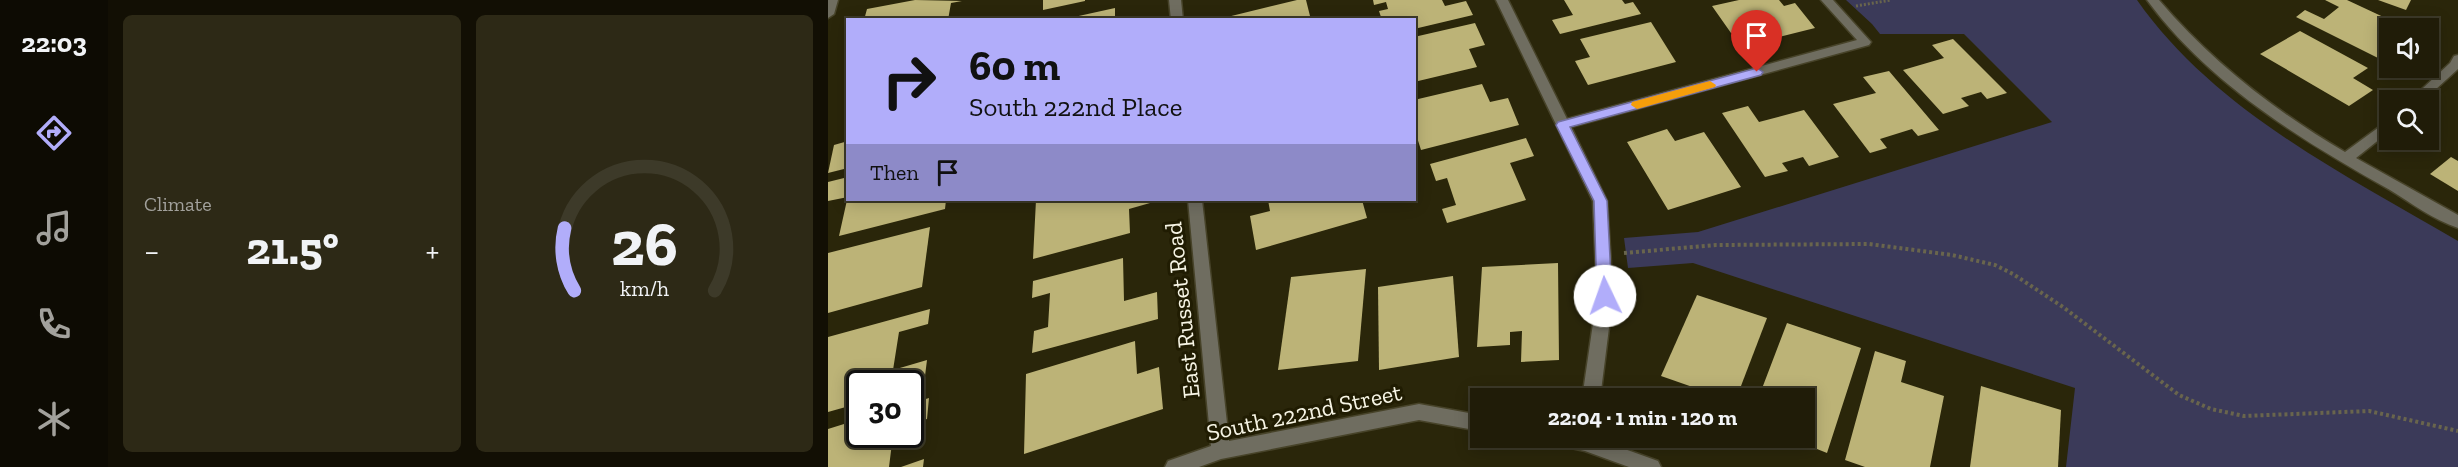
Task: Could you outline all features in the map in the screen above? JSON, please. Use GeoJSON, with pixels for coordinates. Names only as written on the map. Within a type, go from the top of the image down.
{"type":"FeatureCollection","features":[{"type":"Feature","properties":{"kind":"street"},"geometry":{"type":"LineString","coordinates":[[828,14],[832,0]]}},
{"type":"Feature","properties":{"kind":"street"},"geometry":{"type":"LineString","coordinates":[[1175,0],[1177,18]]}},
{"type":"Feature","properties":{"kind":"street"},"geometry":{"type":"LineString","coordinates":[[1502,0],[1600,201],[1605,296],[1592,388]]}},
{"type":"Feature","properties":{"kind":"street"},"geometry":{"type":"LineString","coordinates":[[1563,125],[1866,42],[1827,0]]}},
{"type":"Feature","properties":{"kind":"street"},"geometry":{"type":"LineString","coordinates":[[2153,0],[2166,17],[2208,60],[2260,102],[2347,158],[2458,222]]}},
{"type":"Feature","properties":{"kind":"street"},"geometry":{"type":"LineString","coordinates":[[2427,90],[2458,59]]}},
{"type":"Feature","properties":{"kind":"street"},"geometry":{"type":"LineString","coordinates":[[2347,158],[2379,132]]}},
{"type":"Feature","properties":{"kind":"street","name":"East Russet Road"},"geometry":{"type":"LineString","coordinates":[[1195,201],[1221,451]]}},
{"type":"Feature","properties":{"kind":"street","name":"South 222nd Street"},"geometry":{"type":"LineString","coordinates":[[1174,467],[1221,451],[1419,412],[1470,421]]}},
{"type":"Feature","properties":{"kind":"street"},"geometry":{"type":"LineString","coordinates":[[1606,448],[1652,467]]}},
{"type":"Feature","properties":{"kind":"path"},"geometry":{"type":"LineString","coordinates":[[1837,11],[1891,0]]}},
{"type":"Feature","properties":{"kind":"path"},"geometry":{"type":"LineString","coordinates":[[1603,255],[1716,245],[1857,244],[1952,255],[1995,265],[2013,274],[2063,307],[2179,394],[2211,410],[2244,416],[2369,411],[2458,431]]}},
{"type":"Feature","properties":{"kind":"shaded area"},"geometry":{"type":"Polygon","coordinates":[[[1846,0],[2137,0],[2168,39],[2204,75],[2243,107],[2327,165],[2458,241],[2458,467],[2066,467],[2075,388],[1693,263],[1628,268],[1624,238],[1698,232],[2052,122],[1964,34],[1880,34],[1846,0]]]}},
{"type":"Feature","properties":{"kind":"building"},"geometry":{"type":"Polygon","coordinates":[[[915,0],[962,1],[951,3],[948,18],[865,18],[867,9],[915,0]]]}},
{"type":"Feature","properties":{"kind":"building"},"geometry":{"type":"Polygon","coordinates":[[[1043,0],[1085,0],[1085,1],[1043,10],[1043,0]]]}},
{"type":"Feature","properties":{"kind":"building"},"geometry":{"type":"Polygon","coordinates":[[[1297,0],[1306,0],[1310,18],[1223,18],[1297,0]]]}},
{"type":"Feature","properties":{"kind":"building"},"geometry":{"type":"Polygon","coordinates":[[[1373,0],[1442,0],[1445,6],[1466,1],[1473,15],[1416,29],[1416,18],[1381,18],[1379,11],[1388,9],[1386,2],[1374,5],[1373,0]]]}},
{"type":"Feature","properties":{"kind":"building"},"geometry":{"type":"Polygon","coordinates":[[[1564,0],[1622,0],[1625,4],[1633,2],[1641,14],[1560,34],[1552,20],[1573,15],[1564,0]]]}},
{"type":"Feature","properties":{"kind":"building"},"geometry":{"type":"Polygon","coordinates":[[[1739,0],[1779,0],[1784,6],[1795,3],[1815,28],[1751,44],[1741,31],[1731,33],[1712,6],[1739,0]]]}},
{"type":"Feature","properties":{"kind":"building"},"geometry":{"type":"Polygon","coordinates":[[[2325,0],[2347,0],[2386,18],[2379,18],[2379,58],[2296,17],[2305,10],[2324,19],[2339,7],[2325,0]]]}},
{"type":"Feature","properties":{"kind":"building"},"geometry":{"type":"Polygon","coordinates":[[[2378,0],[2411,0],[2406,10],[2378,0]]]}},
{"type":"Feature","properties":{"kind":"building"},"geometry":{"type":"Polygon","coordinates":[[[1115,8],[1115,18],[1070,18],[1115,8]]]}},
{"type":"Feature","properties":{"kind":"building"},"geometry":{"type":"Polygon","coordinates":[[[1651,22],[1676,62],[1588,85],[1575,61],[1590,57],[1580,39],[1651,22]]]}},
{"type":"Feature","properties":{"kind":"building"},"geometry":{"type":"Polygon","coordinates":[[[1475,23],[1485,45],[1469,49],[1477,67],[1416,82],[1416,37],[1475,23]]]}},
{"type":"Feature","properties":{"kind":"building"},"geometry":{"type":"Polygon","coordinates":[[[2300,31],[2368,68],[2353,78],[2373,90],[2349,106],[2260,54],[2300,31]]]}},
{"type":"Feature","properties":{"kind":"building"},"geometry":{"type":"Polygon","coordinates":[[[1953,39],[2007,93],[1987,99],[1981,92],[1961,98],[1969,106],[1943,114],[1903,70],[1944,58],[1932,45],[1953,39]]]}},
{"type":"Feature","properties":{"kind":"building"},"geometry":{"type":"Polygon","coordinates":[[[1889,71],[1939,130],[1918,136],[1912,129],[1880,139],[1887,148],[1870,153],[1833,104],[1876,93],[1863,77],[1889,71]]]}},
{"type":"Feature","properties":{"kind":"building"},"geometry":{"type":"Polygon","coordinates":[[[1482,84],[1490,102],[1508,98],[1519,125],[1421,150],[1416,134],[1416,100],[1482,84]]]}},
{"type":"Feature","properties":{"kind":"building"},"geometry":{"type":"Polygon","coordinates":[[[1748,106],[1759,122],[1804,110],[1839,157],[1809,166],[1803,157],[1782,163],[1788,171],[1765,177],[1722,113],[1748,106]]]}},
{"type":"Feature","properties":{"kind":"building"},"geometry":{"type":"Polygon","coordinates":[[[1667,129],[1675,141],[1704,132],[1741,187],[1668,210],[1627,142],[1667,129]]]}},
{"type":"Feature","properties":{"kind":"building"},"geometry":{"type":"Polygon","coordinates":[[[1526,138],[1534,156],[1510,163],[1526,200],[1447,223],[1442,209],[1456,205],[1447,178],[1436,181],[1430,164],[1526,138]]]}},
{"type":"Feature","properties":{"kind":"building"},"geometry":{"type":"Polygon","coordinates":[[[846,142],[846,168],[828,173],[834,145],[846,142]]]}},
{"type":"Feature","properties":{"kind":"building"},"geometry":{"type":"Polygon","coordinates":[[[2451,157],[2458,161],[2458,191],[2430,174],[2451,157]]]}},
{"type":"Feature","properties":{"kind":"building"},"geometry":{"type":"Polygon","coordinates":[[[846,178],[846,197],[828,201],[828,182],[846,178]]]}},
{"type":"Feature","properties":{"kind":"building"},"geometry":{"type":"Polygon","coordinates":[[[847,201],[946,201],[945,209],[839,236],[847,201]]]}},
{"type":"Feature","properties":{"kind":"building"},"geometry":{"type":"Polygon","coordinates":[[[1036,201],[1150,201],[1150,203],[1129,209],[1130,233],[1033,259],[1036,201]]]}},
{"type":"Feature","properties":{"kind":"building"},"geometry":{"type":"Polygon","coordinates":[[[1268,201],[1362,201],[1367,218],[1256,250],[1250,216],[1270,211],[1268,201]]]}},
{"type":"Feature","properties":{"kind":"building"},"geometry":{"type":"Polygon","coordinates":[[[930,227],[922,287],[828,313],[828,253],[930,227]]]}},
{"type":"Feature","properties":{"kind":"building"},"geometry":{"type":"Polygon","coordinates":[[[1123,258],[1124,301],[1157,292],[1158,319],[1032,353],[1034,331],[1048,327],[1050,293],[1032,298],[1033,281],[1123,258]]]}},
{"type":"Feature","properties":{"kind":"building"},"geometry":{"type":"Polygon","coordinates":[[[1558,263],[1559,360],[1521,362],[1522,331],[1510,332],[1510,345],[1477,347],[1482,267],[1558,263]]]}},
{"type":"Feature","properties":{"kind":"building"},"geometry":{"type":"Polygon","coordinates":[[[1366,269],[1358,361],[1278,370],[1291,277],[1366,269]]]}},
{"type":"Feature","properties":{"kind":"building"},"geometry":{"type":"Polygon","coordinates":[[[1453,276],[1459,357],[1379,370],[1378,287],[1453,276]]]}},
{"type":"Feature","properties":{"kind":"building"},"geometry":{"type":"Polygon","coordinates":[[[1697,295],[1767,318],[1740,388],[1695,388],[1661,376],[1697,295]]]}},
{"type":"Feature","properties":{"kind":"building"},"geometry":{"type":"Polygon","coordinates":[[[930,309],[928,324],[899,332],[893,370],[846,370],[846,407],[828,412],[828,337],[930,309]]]}},
{"type":"Feature","properties":{"kind":"building"},"geometry":{"type":"Polygon","coordinates":[[[1787,323],[1861,348],[1827,453],[1814,448],[1815,388],[1762,388],[1787,323]]]}},
{"type":"Feature","properties":{"kind":"building"},"geometry":{"type":"Polygon","coordinates":[[[1135,341],[1137,374],[1159,367],[1163,409],[1024,454],[1026,374],[1135,341]]]}},
{"type":"Feature","properties":{"kind":"building"},"geometry":{"type":"Polygon","coordinates":[[[1875,351],[1906,361],[1901,382],[1944,396],[1930,467],[1865,467],[1845,460],[1875,351]]]}},
{"type":"Feature","properties":{"kind":"building"},"geometry":{"type":"Polygon","coordinates":[[[927,360],[924,384],[924,370],[893,370],[927,360]]]}},
{"type":"Feature","properties":{"kind":"building"},"geometry":{"type":"Polygon","coordinates":[[[1981,386],[2061,410],[2058,467],[1970,467],[1981,386]]]}},
{"type":"Feature","properties":{"kind":"building"},"geometry":{"type":"Polygon","coordinates":[[[929,398],[927,419],[924,420],[924,400],[929,398]]]}},
{"type":"Feature","properties":{"kind":"building"},"geometry":{"type":"Polygon","coordinates":[[[846,423],[846,448],[891,448],[889,467],[828,467],[828,429],[846,423]]]}},
{"type":"Feature","properties":{"kind":"building"},"geometry":{"type":"Polygon","coordinates":[[[924,459],[923,467],[901,467],[924,459]]]}},
{"type":"Feature","properties":{"kind":"slow traffic"},"geometry":{"type":"LineString","coordinates":[[1637,105],[1710,85]]}},
{"type":"Feature","properties":{"kind":"route"},"geometry":{"type":"LineString","coordinates":[[1605,296],[1600,201],[1563,125],[1757,72]]}}]}
